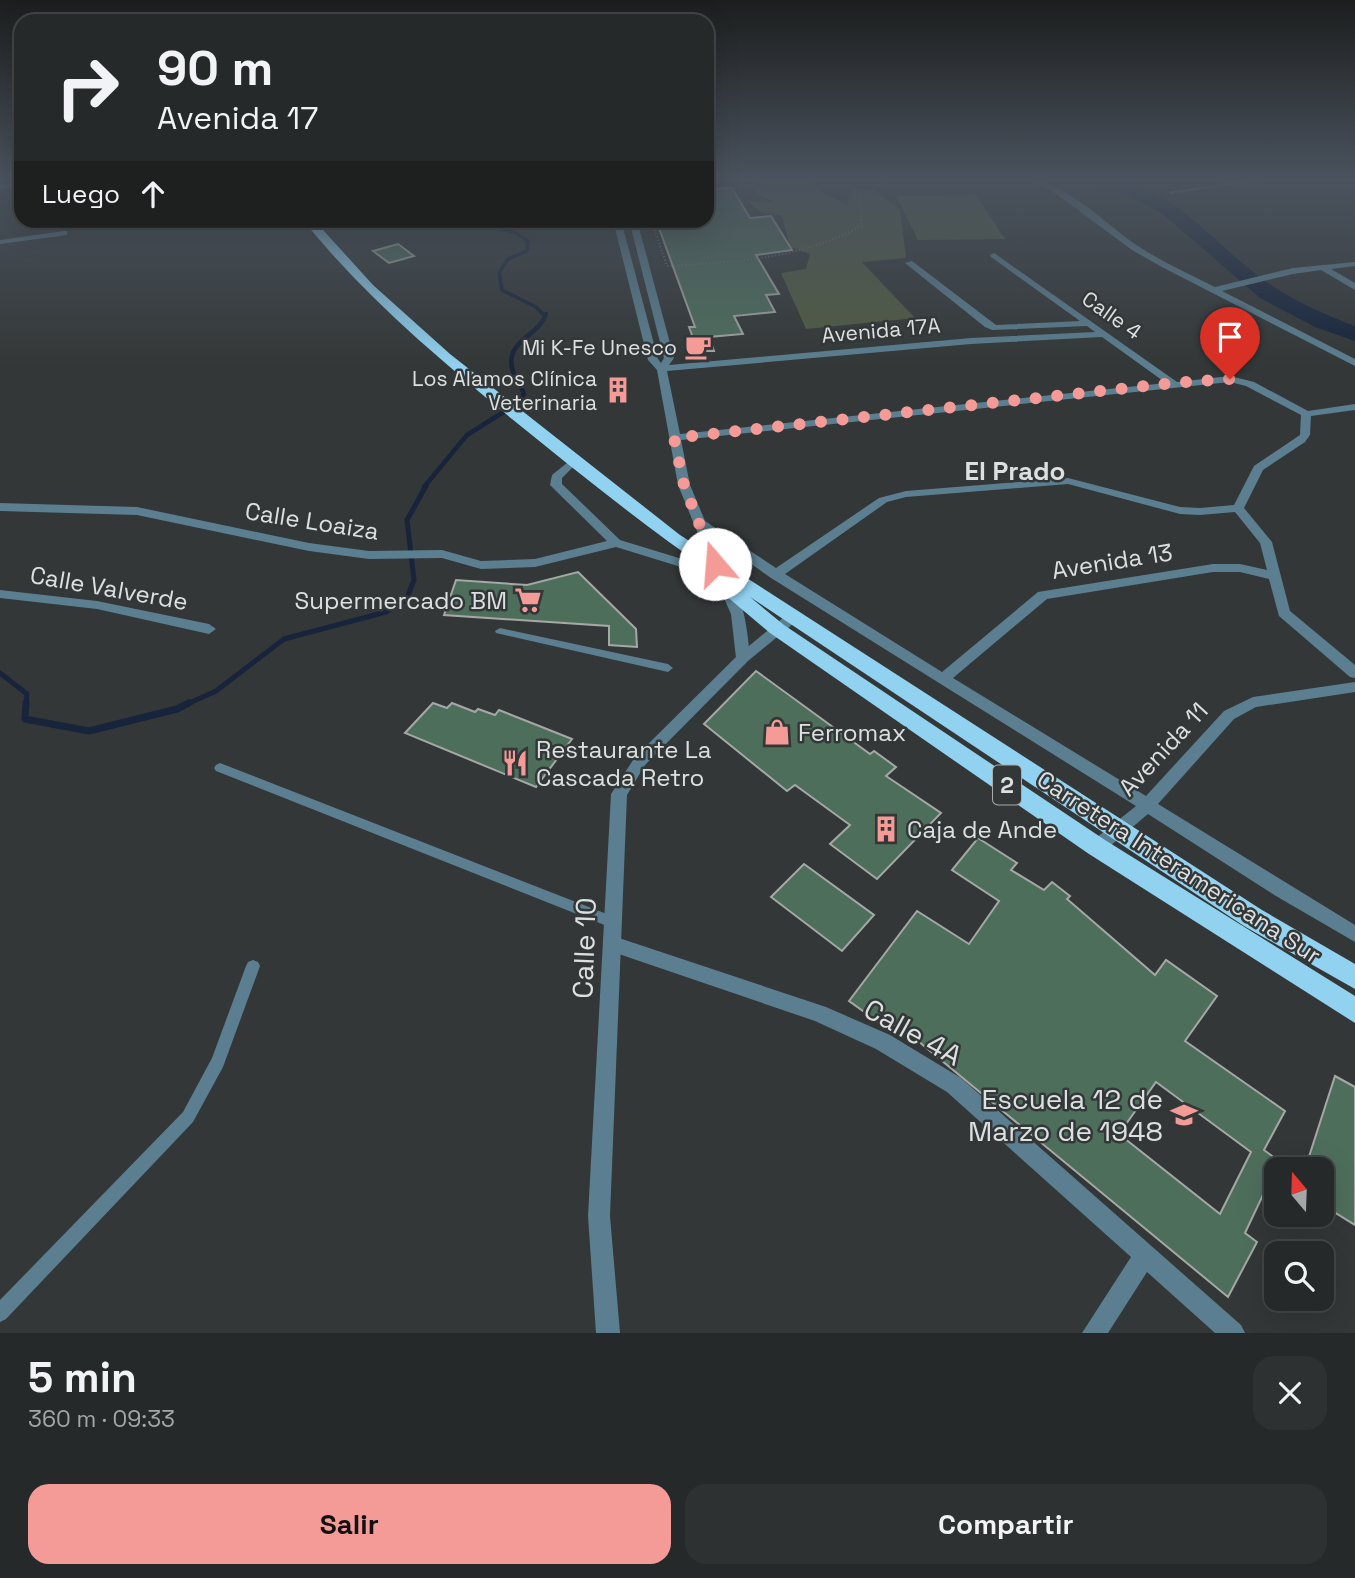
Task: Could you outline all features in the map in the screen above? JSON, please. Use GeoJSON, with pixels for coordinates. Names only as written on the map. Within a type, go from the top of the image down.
{"type":"FeatureCollection","features":[{"type":"Feature","properties":{"kind":"highway","name":"Carretera Interamericana Sur"},"geometry":{"type":"LineString","coordinates":[[332,242],[369,288],[445,357],[715,573],[1097,847],[1355,1011]]}},
{"type":"Feature","properties":{"kind":"highway","name":"Carretera Interamericana Sur"},"geometry":{"type":"LineString","coordinates":[[786,622],[1117,829],[1253,918],[1355,977]]}},
{"type":"Feature","properties":{"kind":"street"},"geometry":{"type":"LineString","coordinates":[[623,242],[653,360],[662,369],[684,485],[701,523],[715,573],[738,614],[743,658]]}},
{"type":"Feature","properties":{"kind":"street"},"geometry":{"type":"LineString","coordinates":[[640,242],[656,298],[669,359],[662,369]]}},
{"type":"Feature","properties":{"kind":"street"},"geometry":{"type":"LineString","coordinates":[[1127,242],[1355,363]]}},
{"type":"Feature","properties":{"kind":"street","name":"Calle 4"},"geometry":{"type":"LineString","coordinates":[[994,255],[1173,383]]}},
{"type":"Feature","properties":{"kind":"street"},"geometry":{"type":"LineString","coordinates":[[909,262],[995,328],[1086,323]]}},
{"type":"Feature","properties":{"kind":"street"},"geometry":{"type":"LineString","coordinates":[[1214,290],[1272,275],[1355,264]]}},
{"type":"Feature","properties":{"kind":"street"},"geometry":{"type":"LineString","coordinates":[[1323,268],[1355,287]]}},
{"type":"Feature","properties":{"kind":"street","name":"Avenida 17A"},"geometry":{"type":"LineString","coordinates":[[662,369],[971,341],[1102,334]]}},
{"type":"Feature","properties":{"kind":"street"},"geometry":{"type":"LineString","coordinates":[[674,438],[1173,383],[1241,380],[1306,414],[1355,407]]}},
{"type":"Feature","properties":{"kind":"street"},"geometry":{"type":"LineString","coordinates":[[1238,508],[1258,468],[1301,440],[1306,414]]}},
{"type":"Feature","properties":{"kind":"street"},"geometry":{"type":"LineString","coordinates":[[573,461],[560,471],[556,485],[616,543],[715,573]]}},
{"type":"Feature","properties":{"kind":"street"},"geometry":{"type":"LineString","coordinates":[[775,575],[883,500],[906,494],[1069,481],[1093,484],[1181,510],[1197,512],[1238,508]]}},
{"type":"Feature","properties":{"kind":"street","name":"Calle Loaiza"},"geometry":{"type":"LineString","coordinates":[[0,507],[137,510],[309,547],[369,555],[442,554],[481,565],[535,563],[616,543]]}},
{"type":"Feature","properties":{"kind":"street"},"geometry":{"type":"LineString","coordinates":[[1238,508],[1266,542],[1284,613],[1290,621],[1355,673]]}},
{"type":"Feature","properties":{"kind":"street"},"geometry":{"type":"LineString","coordinates":[[701,523],[775,575],[1149,805],[1282,892],[1355,934]]}},
{"type":"Feature","properties":{"kind":"street","name":"Avenida 13"},"geometry":{"type":"LineString","coordinates":[[944,678],[1043,595],[1213,568],[1240,568],[1275,576]]}},
{"type":"Feature","properties":{"kind":"street","name":"Calle Valverde"},"geometry":{"type":"LineString","coordinates":[[0,594],[97,605],[209,629]]}},
{"type":"Feature","properties":{"kind":"street","name":"Calle 10"},"geometry":{"type":"LineString","coordinates":[[608,1333],[599,1216],[619,794],[640,761],[743,658],[786,622]]}},
{"type":"Feature","properties":{"kind":"street","name":"Avenida 11"},"geometry":{"type":"LineString","coordinates":[[1097,847],[1149,805],[1229,715],[1239,708],[1253,702],[1355,687]]}},
{"type":"Feature","properties":{"kind":"street","name":"Calle 4A"},"geometry":{"type":"LineString","coordinates":[[613,944],[819,1013],[883,1042],[954,1085],[1233,1333]]}},
{"type":"Feature","properties":{"kind":"street"},"geometry":{"type":"LineString","coordinates":[[1094,1333],[1145,1255]]}},
{"type":"Feature","properties":{"kind":"lane"},"geometry":{"type":"LineString","coordinates":[[500,631],[668,668]]}},
{"type":"Feature","properties":{"kind":"lane"},"geometry":{"type":"LineString","coordinates":[[220,768],[612,922]]}},
{"type":"Feature","properties":{"kind":"lane"},"geometry":{"type":"LineString","coordinates":[[0,1312],[188,1117],[218,1062],[253,966]]}},
{"type":"Feature","properties":{"kind":"path"},"geometry":{"type":"LineString","coordinates":[[659,242],[667,267],[775,259],[828,242]]}},
{"type":"Feature","properties":{"kind":"green space"},"geometry":{"type":"Polygon","coordinates":[[[789,242],[904,242],[906,258],[862,262],[915,318],[806,329],[781,273],[806,269],[810,254],[790,247],[789,242]]]}},
{"type":"Feature","properties":{"kind":"building"},"geometry":{"type":"Polygon","coordinates":[[[664,242],[787,242],[792,250],[756,255],[779,294],[766,295],[775,312],[734,316],[743,334],[709,337],[714,351],[698,351],[689,327],[695,327],[664,242]]]}},
{"type":"Feature","properties":{"kind":"building"},"geometry":{"type":"Polygon","coordinates":[[[398,244],[414,256],[389,263],[373,251],[398,244]]]}},
{"type":"Feature","properties":{"kind":"building","name":"Supermercado BM"},"geometry":{"type":"Polygon","coordinates":[[[578,572],[636,629],[637,647],[609,645],[609,626],[444,615],[456,580],[527,585],[578,572]]]}},
{"type":"Feature","properties":{"kind":"building"},"geometry":{"type":"Polygon","coordinates":[[[756,671],[870,754],[874,751],[896,767],[886,776],[941,813],[877,879],[830,844],[850,825],[795,785],[787,791],[704,724],[756,671]]]}},
{"type":"Feature","properties":{"kind":"building","name":"Restaurante La Cascada Retro"},"geometry":{"type":"Polygon","coordinates":[[[433,703],[447,708],[452,703],[475,712],[478,709],[495,715],[499,710],[572,739],[536,787],[405,733],[433,703]]]}},
{"type":"Feature","properties":{"kind":"building"},"geometry":{"type":"Polygon","coordinates":[[[978,838],[1017,863],[1011,870],[1044,890],[1052,882],[1070,896],[1067,899],[1155,975],[1166,960],[1217,996],[1185,1041],[1285,1111],[1264,1150],[1274,1157],[1264,1157],[1264,1193],[1245,1233],[1257,1242],[1228,1297],[918,1041],[892,1024],[888,1029],[849,1001],[917,911],[969,944],[999,901],[952,870],[978,838]],[[1156,1082],[1119,1134],[1220,1214],[1251,1152],[1156,1082]]]}},
{"type":"Feature","properties":{"kind":"building"},"geometry":{"type":"Polygon","coordinates":[[[804,864],[874,915],[842,951],[771,897],[804,864]]]}},
{"type":"Feature","properties":{"kind":"building"},"geometry":{"type":"Polygon","coordinates":[[[1335,1076],[1355,1087],[1355,1225],[1334,1212],[1334,1157],[1309,1157],[1335,1076]]]}},
{"type":"Feature","properties":{"kind":"waterway"},"geometry":{"type":"LineString","coordinates":[[528,242],[527,251],[508,259],[499,273],[502,290],[536,307],[545,316]]}},
{"type":"Feature","properties":{"kind":"waterway"},"geometry":{"type":"LineString","coordinates":[[1208,242],[1268,293],[1323,322],[1355,334]]}},
{"type":"Feature","properties":{"kind":"waterway"},"geometry":{"type":"LineString","coordinates":[[424,487],[467,435],[518,403],[524,394],[514,375],[511,359],[518,344],[537,328],[545,316]]}},
{"type":"Feature","properties":{"kind":"waterway"},"geometry":{"type":"LineString","coordinates":[[185,705],[216,691],[284,639],[386,612],[406,600],[414,580],[407,520],[426,486]]}},
{"type":"Feature","properties":{"kind":"waterway"},"geometry":{"type":"LineString","coordinates":[[0,673],[27,694],[26,705]]}},
{"type":"Feature","properties":{"kind":"waterway"},"geometry":{"type":"LineString","coordinates":[[26,703],[25,719],[89,731],[185,705]]}},
{"type":"Feature","properties":{"kind":"waterway"},"geometry":{"type":"LineString","coordinates":[[185,705],[189,703]]}},
{"type":"Feature","properties":{"kind":"place","name":"Mi K-Fe Unesco"},"geometry":{"type":"Point","coordinates":[698,347]}},
{"type":"Feature","properties":{"kind":"place","name":"Los Alamos Clínica Veterinaria"},"geometry":{"type":"Point","coordinates":[618,390]}},
{"type":"Feature","properties":{"kind":"place","name":"Supermercado BM"},"geometry":{"type":"Point","coordinates":[528,600]}},
{"type":"Feature","properties":{"kind":"place","name":"Ferromax"},"geometry":{"type":"Point","coordinates":[777,732]}},
{"type":"Feature","properties":{"kind":"place","name":"Restaurante La Cascada Retro"},"geometry":{"type":"Point","coordinates":[515,763]}},
{"type":"Feature","properties":{"kind":"place","name":"Caja de Ande"},"geometry":{"type":"Point","coordinates":[886,829]}},
{"type":"Feature","properties":{"kind":"place","name":"Escuela 12 de Marzo de 1948"},"geometry":{"type":"Point","coordinates":[1184,1115]}},
{"type":"Feature","properties":{"kind":"district","name":"El Prado"},"geometry":{"type":"Point","coordinates":[1015,471]}},
{"type":"Feature","properties":{"kind":"route"},"geometry":{"type":"LineString","coordinates":[[715,564],[684,485],[674,438],[1230,379]]}}]}
